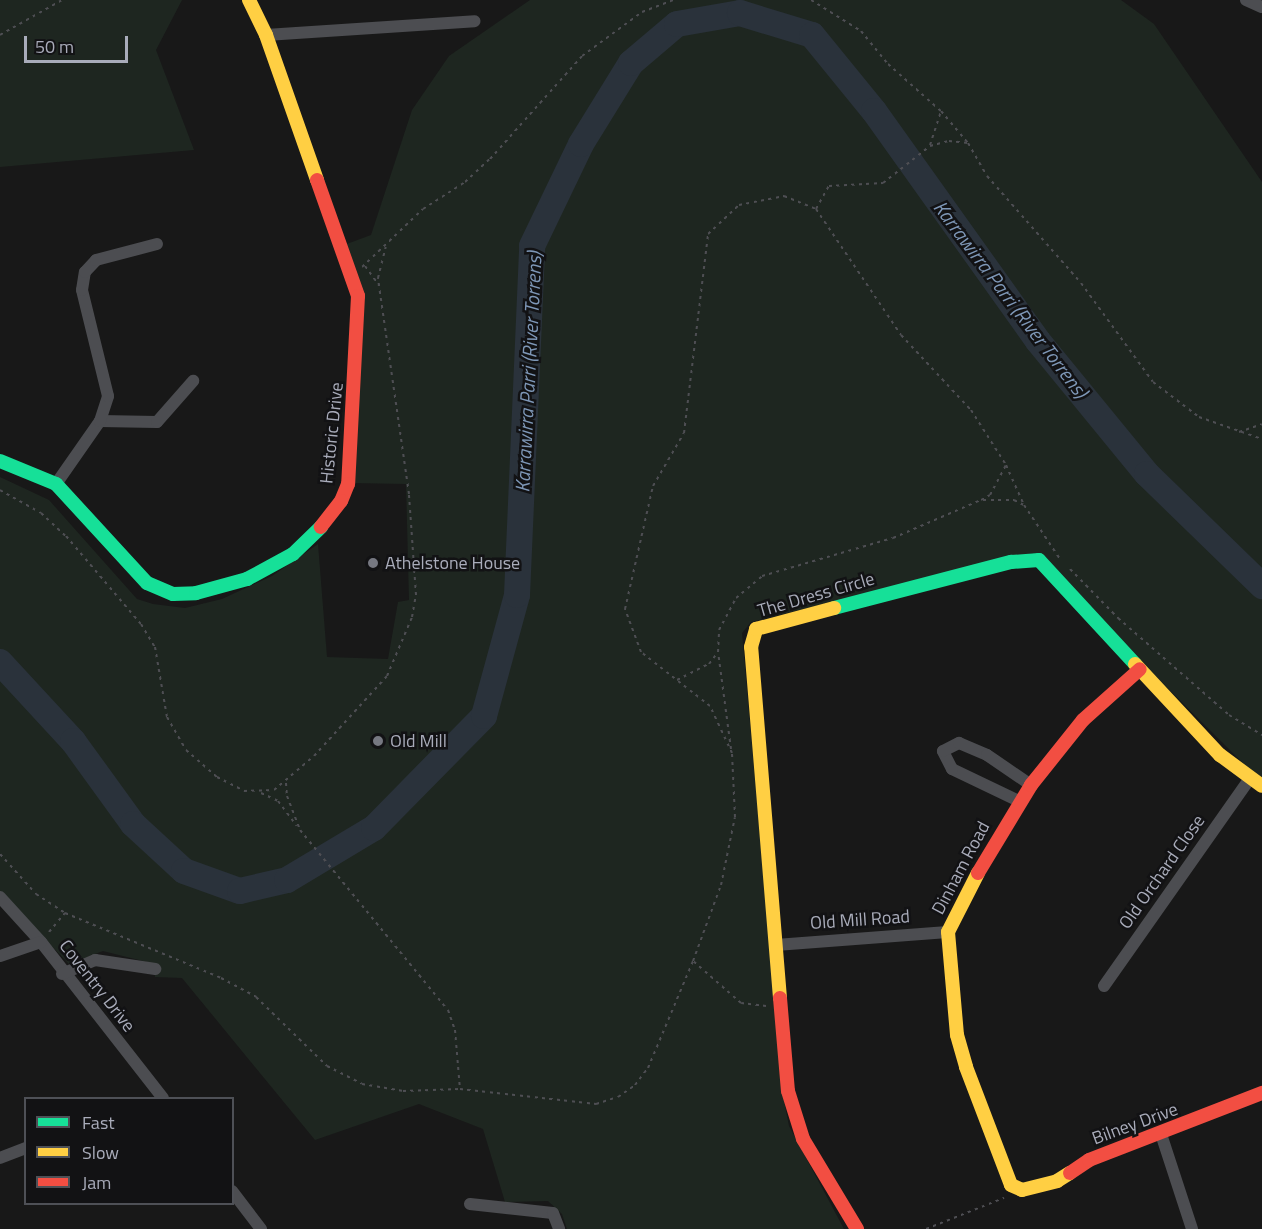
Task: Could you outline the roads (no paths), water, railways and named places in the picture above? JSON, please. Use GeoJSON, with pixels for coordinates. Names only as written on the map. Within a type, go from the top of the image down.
{"type":"FeatureCollection","features":[{"type":"Feature","properties":{"kind":"street","name":"Historic Drive"},"geometry":{"type":"LineString","coordinates":[[0,461],[56,484],[147,583],[173,594],[196,593],[247,579],[293,554],[329,519],[348,484],[358,341],[358,296],[266,35],[249,0]]}},
{"type":"Feature","properties":{"kind":"street"},"geometry":{"type":"LineString","coordinates":[[1246,0],[1262,7]]}},
{"type":"Feature","properties":{"kind":"street"},"geometry":{"type":"LineString","coordinates":[[266,35],[475,21]]}},
{"type":"Feature","properties":{"kind":"street"},"geometry":{"type":"LineString","coordinates":[[56,484],[100,421],[108,396],[82,290],[85,272],[96,260],[157,244]]}},
{"type":"Feature","properties":{"kind":"street"},"geometry":{"type":"LineString","coordinates":[[100,421],[157,422],[193,381]]}},
{"type":"Feature","properties":{"kind":"street","name":"The Dress Circle"},"geometry":{"type":"LineString","coordinates":[[857,1229],[803,1139],[793,1115],[781,1004],[751,647],[756,629],[1011,562],[1039,560],[1220,756],[1262,786]]}},
{"type":"Feature","properties":{"kind":"street","name":"Dinham Road"},"geometry":{"type":"LineString","coordinates":[[1022,1190],[1011,1185],[1005,1174],[966,1067],[957,1035],[948,932],[1019,801],[1083,720],[1140,669]]}},
{"type":"Feature","properties":{"kind":"street"},"geometry":{"type":"LineString","coordinates":[[1019,801],[952,769],[943,751],[959,743],[987,755],[1031,785]]}},
{"type":"Feature","properties":{"kind":"street","name":"Old Orchard Close"},"geometry":{"type":"LineString","coordinates":[[1104,986],[1250,778]]}},
{"type":"Feature","properties":{"kind":"street","name":"Coventry Drive"},"geometry":{"type":"LineString","coordinates":[[0,897],[41,942],[62,974],[161,1097]]}},
{"type":"Feature","properties":{"kind":"street","name":"Old Mill Road"},"geometry":{"type":"LineString","coordinates":[[776,945],[948,932]]}},
{"type":"Feature","properties":{"kind":"street"},"geometry":{"type":"LineString","coordinates":[[0,956],[41,942]]}},
{"type":"Feature","properties":{"kind":"street"},"geometry":{"type":"LineString","coordinates":[[62,974],[95,960],[155,969]]}},
{"type":"Feature","properties":{"kind":"street","name":"Bilney Drive"},"geometry":{"type":"LineString","coordinates":[[1022,1190],[1057,1181],[1089,1160],[1262,1093]]}},
{"type":"Feature","properties":{"kind":"street"},"geometry":{"type":"LineString","coordinates":[[1161,1134],[1192,1229]]}},
{"type":"Feature","properties":{"kind":"street"},"geometry":{"type":"LineString","coordinates":[[0,1158],[24,1149]]}},
{"type":"Feature","properties":{"kind":"street"},"geometry":{"type":"LineString","coordinates":[[234,1194],[261,1229]]}},
{"type":"Feature","properties":{"kind":"street"},"geometry":{"type":"LineString","coordinates":[[470,1204],[554,1214],[559,1229]]}},
{"type":"Feature","properties":{"kind":"waterway","name":"Karrawirra Parri (River Torrens)"},"geometry":{"type":"LineString","coordinates":[[0,662],[73,741],[133,824],[184,871],[240,891],[287,880],[374,828],[484,716],[517,595],[532,246],[581,144],[631,63],[677,24],[740,13],[812,35],[874,111],[1038,341],[1147,474],[1262,586]]}},
{"type":"Feature","properties":{"kind":"place","name":"Athelstone House"},"geometry":{"type":"Point","coordinates":[373,563]}},
{"type":"Feature","properties":{"kind":"place","name":"Old Mill"},"geometry":{"type":"Point","coordinates":[378,741]}}]}
